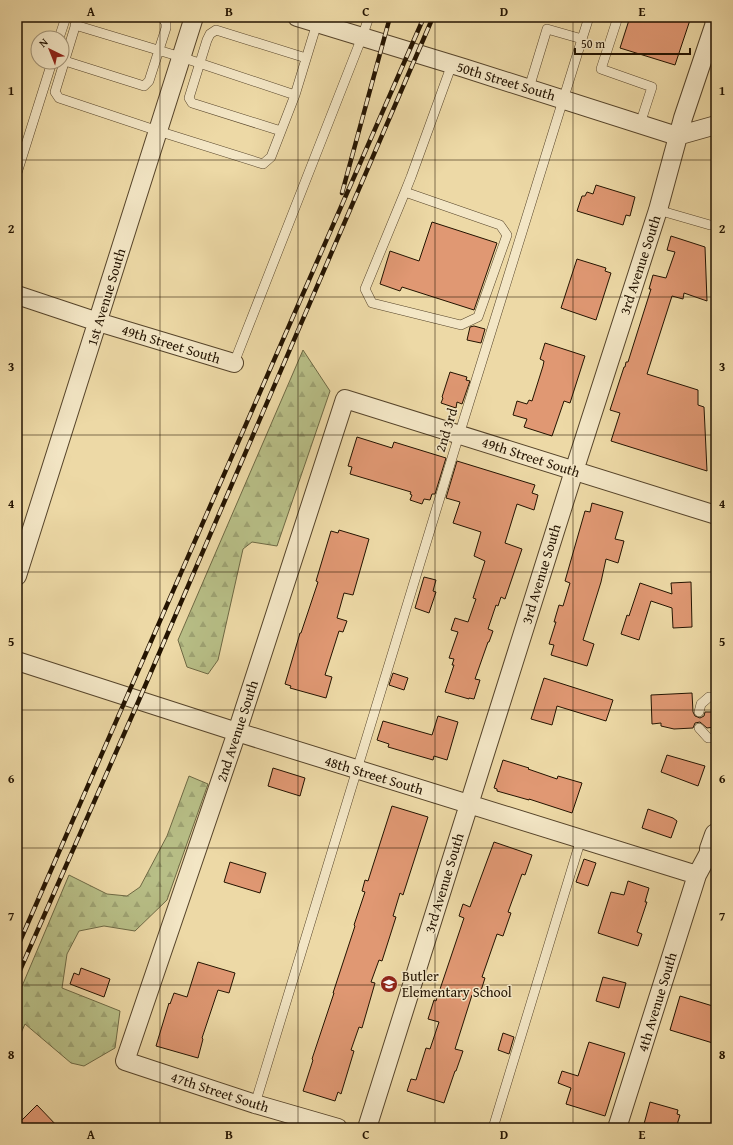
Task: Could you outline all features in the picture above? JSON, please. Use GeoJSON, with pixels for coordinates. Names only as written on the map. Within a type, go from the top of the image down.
{"type":"FeatureCollection","features":[{"type":"Feature","properties":{"kind":"street","name":"1st Avenue South"},"geometry":{"type":"LineString","coordinates":[[17,576],[194,17]]}},
{"type":"Feature","properties":{"kind":"street","name":"50th Street South"},"geometry":{"type":"LineString","coordinates":[[297,17],[529,88],[678,136]]}},
{"type":"Feature","properties":{"kind":"street","name":"3rd Avenue South"},"geometry":{"type":"LineString","coordinates":[[367,1128],[574,471],[658,210],[678,136],[716,19]]}},
{"type":"Feature","properties":{"kind":"street"},"geometry":{"type":"LineString","coordinates":[[678,136],[716,125]]}},
{"type":"Feature","properties":{"kind":"street","name":"49th Street South"},"geometry":{"type":"LineString","coordinates":[[17,295],[98,322],[234,363]]}},
{"type":"Feature","properties":{"kind":"street","name":"49th Street South"},"geometry":{"type":"LineString","coordinates":[[346,399],[716,515]]}},
{"type":"Feature","properties":{"kind":"street","name":"2nd Avenue South"},"geometry":{"type":"LineString","coordinates":[[125,1061],[237,732],[346,399]]}},
{"type":"Feature","properties":{"kind":"street","name":"48th Street South"},"geometry":{"type":"LineString","coordinates":[[17,661],[237,732],[697,876]]}},
{"type":"Feature","properties":{"kind":"street"},"geometry":{"type":"LineString","coordinates":[[697,876],[714,843]]}},
{"type":"Feature","properties":{"kind":"street","name":"4th Avenue South"},"geometry":{"type":"LineString","coordinates":[[617,1128],[697,876]]}},
{"type":"Feature","properties":{"kind":"street","name":"47th Street South"},"geometry":{"type":"LineString","coordinates":[[125,1061],[255,1104],[338,1128]]}},
{"type":"Feature","properties":{"kind":"lane"},"geometry":{"type":"LineString","coordinates":[[62,30],[66,17]]}},
{"type":"Feature","properties":{"kind":"lane"},"geometry":{"type":"LineString","coordinates":[[70,63],[144,86],[149,81],[166,28],[166,23],[162,17]]}},
{"type":"Feature","properties":{"kind":"lane"},"geometry":{"type":"LineString","coordinates":[[234,363],[369,17]]}},
{"type":"Feature","properties":{"kind":"lane","name":"2nd 3rd"},"geometry":{"type":"LineString","coordinates":[[255,1104],[588,17]]}},
{"type":"Feature","properties":{"kind":"lane"},"geometry":{"type":"LineString","coordinates":[[618,17],[601,69],[652,87],[640,124]]}},
{"type":"Feature","properties":{"kind":"lane"},"geometry":{"type":"LineString","coordinates":[[70,43],[76,21],[159,51],[295,95]]}},
{"type":"Feature","properties":{"kind":"lane"},"geometry":{"type":"LineString","coordinates":[[62,70],[55,92],[59,98],[263,164],[271,158],[295,95],[317,23]]}},
{"type":"Feature","properties":{"kind":"lane"},"geometry":{"type":"LineString","coordinates":[[529,88],[547,28],[582,39]]}},
{"type":"Feature","properties":{"kind":"lane"},"geometry":{"type":"LineString","coordinates":[[281,131],[192,103],[189,98],[206,40],[210,34],[216,30],[306,58]]}},
{"type":"Feature","properties":{"kind":"lane"},"geometry":{"type":"LineString","coordinates":[[405,192],[500,225],[507,235],[478,317],[461,325],[372,303],[365,289],[405,192],[452,64]]}},
{"type":"Feature","properties":{"kind":"lane"},"geometry":{"type":"LineString","coordinates":[[17,173],[49,70]]}},
{"type":"Feature","properties":{"kind":"lane"},"geometry":{"type":"LineString","coordinates":[[658,210],[710,225],[716,225]]}},
{"type":"Feature","properties":{"kind":"lane"},"geometry":{"type":"LineString","coordinates":[[699,712],[701,704],[709,697],[716,697]]}},
{"type":"Feature","properties":{"kind":"lane"},"geometry":{"type":"LineString","coordinates":[[699,728],[708,738],[716,738]]}},
{"type":"Feature","properties":{"kind":"lane"},"geometry":{"type":"LineString","coordinates":[[493,1128],[581,839]]}},
{"type":"Feature","properties":{"kind":"green space"},"geometry":{"type":"Polygon","coordinates":[[[303,350],[330,391],[277,546],[252,542],[243,549],[218,660],[208,674],[187,667],[178,640],[303,350]]]}},
{"type":"Feature","properties":{"kind":"green space"},"geometry":{"type":"Polygon","coordinates":[[[189,776],[208,784],[167,900],[135,931],[104,926],[79,931],[67,954],[62,988],[120,1011],[115,1048],[84,1066],[71,1063],[25,1024],[17,1042],[17,998],[69,875],[107,894],[127,896],[140,887],[167,836],[189,776]]]}},
{"type":"Feature","properties":{"kind":"building"},"geometry":{"type":"Polygon","coordinates":[[[630,17],[691,17],[675,65],[620,48],[630,17]]]}},
{"type":"Feature","properties":{"kind":"building"},"geometry":{"type":"Polygon","coordinates":[[[596,185],[635,197],[630,216],[626,215],[623,225],[577,211],[582,196],[585,196],[587,192],[593,194],[596,185]]]}},
{"type":"Feature","properties":{"kind":"building"},"geometry":{"type":"Polygon","coordinates":[[[432,222],[497,243],[474,310],[402,287],[400,291],[380,284],[390,251],[419,261],[432,222]]]}},
{"type":"Feature","properties":{"kind":"building"},"geometry":{"type":"Polygon","coordinates":[[[671,236],[705,247],[707,301],[684,293],[683,299],[672,296],[647,374],[698,390],[698,405],[704,407],[707,471],[611,441],[620,413],[610,410],[624,367],[626,362],[628,362],[651,289],[649,289],[653,275],[666,278],[675,252],[667,250],[671,236]]]}},
{"type":"Feature","properties":{"kind":"building"},"geometry":{"type":"Polygon","coordinates":[[[577,259],[606,268],[605,271],[611,273],[596,320],[561,308],[577,259]]]}},
{"type":"Feature","properties":{"kind":"building"},"geometry":{"type":"Polygon","coordinates":[[[474,326],[485,329],[481,343],[467,340],[470,327],[474,326]]]}},
{"type":"Feature","properties":{"kind":"building"},"geometry":{"type":"Polygon","coordinates":[[[545,343],[585,356],[570,403],[564,401],[552,436],[524,427],[527,419],[513,415],[517,401],[527,404],[529,400],[532,401],[543,366],[544,361],[540,359],[545,343]]]}},
{"type":"Feature","properties":{"kind":"building"},"geometry":{"type":"Polygon","coordinates":[[[450,372],[467,377],[466,380],[470,381],[462,404],[457,402],[456,408],[441,403],[450,372]]]}},
{"type":"Feature","properties":{"kind":"building"},"geometry":{"type":"Polygon","coordinates":[[[357,437],[392,448],[394,442],[446,458],[435,494],[432,494],[430,500],[424,499],[422,504],[410,500],[412,495],[410,494],[411,492],[350,474],[352,467],[348,466],[357,437]]]}},
{"type":"Feature","properties":{"kind":"building"},"geometry":{"type":"Polygon","coordinates":[[[457,461],[535,485],[532,493],[538,495],[534,510],[517,504],[505,543],[522,549],[505,599],[501,597],[498,606],[496,605],[488,629],[493,631],[475,679],[480,680],[474,699],[445,692],[454,665],[452,665],[454,659],[449,658],[458,632],[451,630],[455,618],[468,622],[476,599],[473,598],[485,561],[474,556],[481,532],[453,523],[460,502],[446,498],[457,461]]]}},
{"type":"Feature","properties":{"kind":"building"},"geometry":{"type":"Polygon","coordinates":[[[592,503],[623,512],[615,539],[624,541],[618,563],[606,559],[601,582],[583,640],[594,644],[587,666],[551,655],[554,645],[549,644],[556,622],[554,622],[559,605],[563,606],[570,583],[565,581],[585,511],[590,512],[592,503]]]}},
{"type":"Feature","properties":{"kind":"building"},"geometry":{"type":"Polygon","coordinates":[[[339,530],[369,539],[353,595],[344,593],[337,618],[347,621],[343,632],[339,631],[325,675],[332,677],[326,698],[290,688],[291,686],[285,684],[300,633],[318,582],[316,581],[331,531],[338,533],[339,530]]]}},
{"type":"Feature","properties":{"kind":"building"},"geometry":{"type":"Polygon","coordinates":[[[424,577],[436,580],[433,591],[436,592],[429,613],[415,608],[424,577]]]}},
{"type":"Feature","properties":{"kind":"building"},"geometry":{"type":"Polygon","coordinates":[[[691,582],[692,627],[673,628],[672,608],[651,601],[639,640],[621,634],[627,615],[629,616],[640,583],[672,594],[671,583],[691,582]]]}},
{"type":"Feature","properties":{"kind":"building"},"geometry":{"type":"Polygon","coordinates":[[[393,673],[408,678],[404,690],[389,685],[393,673]]]}},
{"type":"Feature","properties":{"kind":"building"},"geometry":{"type":"Polygon","coordinates":[[[544,678],[613,700],[606,721],[557,706],[552,725],[531,719],[544,678]]]}},
{"type":"Feature","properties":{"kind":"building"},"geometry":{"type":"Polygon","coordinates":[[[692,693],[693,712],[695,716],[700,718],[704,716],[705,712],[714,712],[714,727],[707,728],[700,722],[695,723],[693,728],[674,729],[661,726],[661,723],[652,724],[651,695],[692,693]]]}},
{"type":"Feature","properties":{"kind":"building"},"geometry":{"type":"Polygon","coordinates":[[[438,716],[458,722],[447,760],[434,756],[433,760],[388,747],[389,744],[377,740],[383,721],[432,735],[438,716]]]}},
{"type":"Feature","properties":{"kind":"building"},"geometry":{"type":"Polygon","coordinates":[[[667,755],[705,766],[698,786],[661,772],[667,755]]]}},
{"type":"Feature","properties":{"kind":"building"},"geometry":{"type":"Polygon","coordinates":[[[503,760],[557,779],[558,776],[582,783],[572,813],[529,799],[497,791],[497,789],[494,788],[503,760]]]}},
{"type":"Feature","properties":{"kind":"building"},"geometry":{"type":"Polygon","coordinates":[[[273,768],[305,778],[300,796],[268,786],[273,768]]]}},
{"type":"Feature","properties":{"kind":"building"},"geometry":{"type":"Polygon","coordinates":[[[392,806],[428,817],[403,895],[400,893],[393,916],[396,917],[382,961],[379,960],[371,982],[375,983],[362,1028],[359,1027],[351,1050],[354,1051],[341,1094],[338,1092],[335,1101],[303,1091],[365,892],[362,891],[365,880],[368,881],[392,806]]]}},
{"type":"Feature","properties":{"kind":"building"},"geometry":{"type":"Polygon","coordinates":[[[648,809],[673,818],[677,821],[671,838],[642,828],[648,809]]]}},
{"type":"Feature","properties":{"kind":"building"},"geometry":{"type":"Polygon","coordinates":[[[494,842],[532,855],[525,875],[522,874],[508,912],[511,913],[503,936],[497,934],[482,977],[485,978],[479,997],[472,995],[455,1049],[463,1051],[444,1103],[407,1091],[411,1079],[416,1080],[426,1048],[430,1049],[439,1022],[428,1019],[434,1000],[436,1001],[464,918],[459,916],[463,904],[470,907],[494,842]]]}},
{"type":"Feature","properties":{"kind":"building"},"geometry":{"type":"Polygon","coordinates":[[[584,859],[596,863],[588,886],[576,882],[584,859]]]}},
{"type":"Feature","properties":{"kind":"building"},"geometry":{"type":"Polygon","coordinates":[[[230,862],[266,873],[260,893],[224,882],[230,862]]]}},
{"type":"Feature","properties":{"kind":"building"},"geometry":{"type":"Polygon","coordinates":[[[628,881],[649,888],[645,902],[647,902],[637,932],[642,934],[638,946],[598,933],[611,892],[624,895],[628,881]]]}},
{"type":"Feature","properties":{"kind":"building"},"geometry":{"type":"Polygon","coordinates":[[[198,962],[235,973],[229,993],[218,990],[202,1038],[198,1058],[156,1046],[169,1003],[170,1004],[174,993],[187,997],[198,962]]]}},
{"type":"Feature","properties":{"kind":"building"},"geometry":{"type":"Polygon","coordinates":[[[81,968],[110,979],[104,997],[70,984],[74,973],[79,975],[81,968]]]}},
{"type":"Feature","properties":{"kind":"building"},"geometry":{"type":"Polygon","coordinates":[[[603,977],[626,983],[619,1008],[596,1001],[603,977]]]}},
{"type":"Feature","properties":{"kind":"building"},"geometry":{"type":"Polygon","coordinates":[[[680,996],[716,1007],[716,1044],[670,1030],[680,996]]]}},
{"type":"Feature","properties":{"kind":"building"},"geometry":{"type":"Polygon","coordinates":[[[503,1033],[514,1037],[509,1054],[498,1050],[503,1033]]]}},
{"type":"Feature","properties":{"kind":"building"},"geometry":{"type":"Polygon","coordinates":[[[589,1042],[625,1053],[605,1116],[566,1104],[571,1088],[558,1083],[562,1071],[578,1076],[589,1042]]]}},
{"type":"Feature","properties":{"kind":"building"},"geometry":{"type":"Polygon","coordinates":[[[650,1102],[678,1110],[677,1114],[680,1115],[676,1128],[657,1128],[644,1124],[650,1102]]]}},
{"type":"Feature","properties":{"kind":"building"},"geometry":{"type":"Polygon","coordinates":[[[37,1105],[59,1128],[17,1128],[17,1125],[37,1105]]]}},
{"type":"Feature","properties":{"kind":"railway"},"geometry":{"type":"LineString","coordinates":[[342,193],[390,17]]}},
{"type":"Feature","properties":{"kind":"railway"},"geometry":{"type":"LineString","coordinates":[[17,948],[424,17]]}},
{"type":"Feature","properties":{"kind":"railway"},"geometry":{"type":"LineString","coordinates":[[17,977],[139,700],[433,17]]}},
{"type":"Feature","properties":{"kind":"place","name":"Butler Elementary School"},"geometry":{"type":"Point","coordinates":[389,984]}}]}
